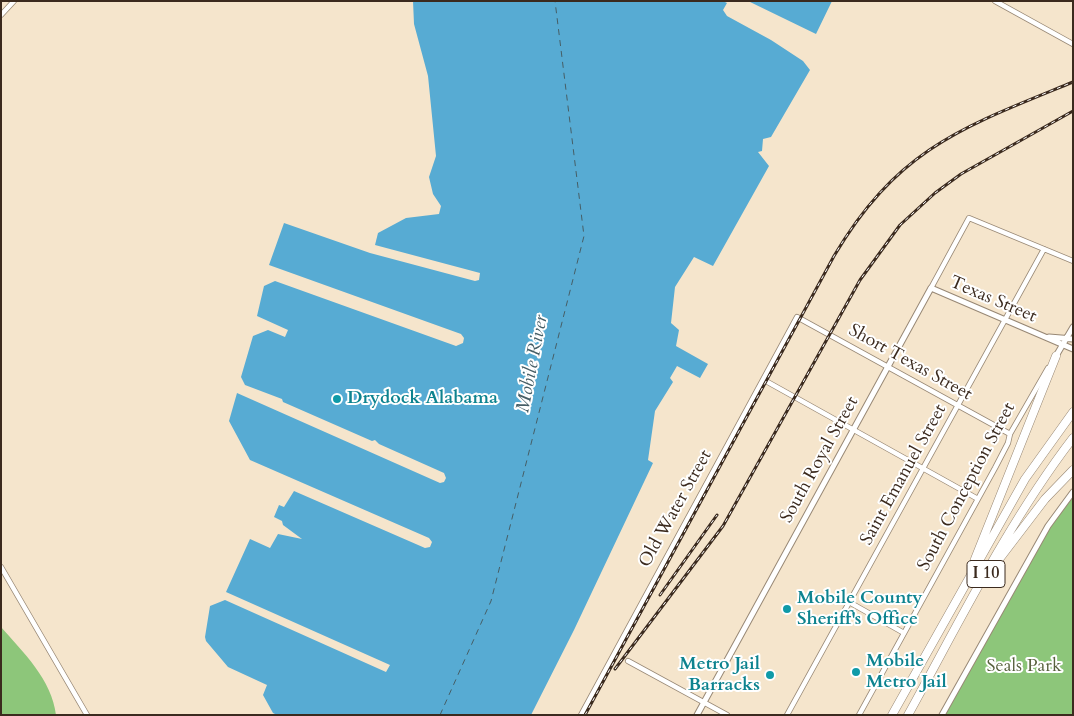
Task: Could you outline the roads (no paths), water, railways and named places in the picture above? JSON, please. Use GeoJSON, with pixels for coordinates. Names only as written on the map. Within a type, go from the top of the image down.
{"type":"FeatureCollection","features":[{"type":"Feature","properties":{"kind":"highway"},"geometry":{"type":"LineString","coordinates":[[966,581],[1056,356]]}},
{"type":"Feature","properties":{"kind":"highway","name":"I 10"},"geometry":{"type":"LineString","coordinates":[[892,715],[1025,479],[1073,412]]}},
{"type":"Feature","properties":{"kind":"highway","name":"I 10"},"geometry":{"type":"LineString","coordinates":[[908,715],[976,592],[1042,480],[1073,438]]}},
{"type":"Feature","properties":{"kind":"highway"},"geometry":{"type":"LineString","coordinates":[[976,592],[1023,527],[1073,470]]}},
{"type":"Feature","properties":{"kind":"street"},"geometry":{"type":"LineString","coordinates":[[1,15],[14,1]]}},
{"type":"Feature","properties":{"kind":"street"},"geometry":{"type":"LineString","coordinates":[[995,1],[1073,44]]}},
{"type":"Feature","properties":{"kind":"street","name":"South Royal Street"},"geometry":{"type":"LineString","coordinates":[[697,715],[969,218],[1044,249]]}},
{"type":"Feature","properties":{"kind":"street"},"geometry":{"type":"LineString","coordinates":[[1044,249],[1073,261]]}},
{"type":"Feature","properties":{"kind":"street","name":"Saint Emanuel Street"},"geometry":{"type":"LineString","coordinates":[[787,715],[1044,249]]}},
{"type":"Feature","properties":{"kind":"street","name":"Texas Street"},"geometry":{"type":"LineString","coordinates":[[931,288],[1073,348]]}},
{"type":"Feature","properties":{"kind":"street","name":"Short Texas Street"},"geometry":{"type":"LineString","coordinates":[[797,317],[1010,434]]}},
{"type":"Feature","properties":{"kind":"street","name":"Old Water Street"},"geometry":{"type":"LineString","coordinates":[[581,715],[797,317]]}},
{"type":"Feature","properties":{"kind":"street","name":"South Conception Street"},"geometry":{"type":"LineString","coordinates":[[860,715],[978,499],[1008,442],[1010,434],[1063,344],[1070,338],[1073,327]]}},
{"type":"Feature","properties":{"kind":"street","name":"Texas Street"},"geometry":{"type":"LineString","coordinates":[[1044,337],[1070,338]]}},
{"type":"Feature","properties":{"kind":"street"},"geometry":{"type":"LineString","coordinates":[[764,380],[978,499]]}},
{"type":"Feature","properties":{"kind":"street"},"geometry":{"type":"LineString","coordinates":[[942,715],[1048,526],[1073,492]]}},
{"type":"Feature","properties":{"kind":"street"},"geometry":{"type":"LineString","coordinates":[[1,567],[87,715]]}},
{"type":"Feature","properties":{"kind":"street"},"geometry":{"type":"LineString","coordinates":[[850,602],[904,632]]}},
{"type":"Feature","properties":{"kind":"street"},"geometry":{"type":"LineString","coordinates":[[628,661],[727,715]]}},
{"type":"Feature","properties":{"kind":"water","name":"Mobile River"},"geometry":{"type":"Polygon","coordinates":[[[413,1],[723,1],[727,3],[723,10],[727,16],[771,40],[803,61],[810,70],[771,137],[763,139],[762,151],[758,152],[769,166],[713,266],[694,257],[675,287],[671,323],[679,330],[676,346],[708,364],[700,378],[677,366],[670,378],[673,382],[655,411],[648,460],[653,463],[574,630],[531,715],[277,715],[273,713],[263,695],[267,685],[228,667],[206,641],[210,606],[225,600],[386,672],[390,665],[226,592],[250,539],[270,548],[278,534],[302,539],[283,525],[282,521],[274,517],[279,505],[284,507],[294,491],[425,548],[430,547],[432,542],[429,538],[250,460],[229,421],[237,393],[440,483],[444,482],[446,478],[444,473],[379,444],[375,440],[372,441],[283,402],[282,399],[245,385],[241,377],[253,336],[268,330],[285,337],[288,330],[257,316],[264,286],[275,281],[456,346],[463,343],[464,338],[461,334],[269,265],[284,223],[370,253],[475,281],[479,280],[480,273],[375,245],[378,233],[406,218],[439,214],[441,206],[433,194],[429,177],[436,156],[428,76],[414,24],[413,1]]]}},
{"type":"Feature","properties":{"kind":"water"},"geometry":{"type":"Polygon","coordinates":[[[748,1],[832,1],[816,34],[748,1]]]}},
{"type":"Feature","properties":{"kind":"railway"},"geometry":{"type":"LineString","coordinates":[[585,715],[834,256],[858,219],[883,190],[909,165],[936,145],[998,113],[1073,82]]}},
{"type":"Feature","properties":{"kind":"railway"},"geometry":{"type":"LineString","coordinates":[[615,669],[723,526],[860,280],[900,225],[935,193],[961,174],[1073,111]]}},
{"type":"Feature","properties":{"kind":"railway"},"geometry":{"type":"LineString","coordinates":[[660,595],[717,515]]}},
{"type":"Feature","properties":{"kind":"place","name":"Drydock Alabama"},"geometry":{"type":"Point","coordinates":[337,399]}},
{"type":"Feature","properties":{"kind":"place","name":"Mobile County Sheriff's Office"},"geometry":{"type":"Point","coordinates":[787,609]}},
{"type":"Feature","properties":{"kind":"place","name":"Mobile Metro Jail"},"geometry":{"type":"Point","coordinates":[856,672]}},
{"type":"Feature","properties":{"kind":"place","name":"Metro Jail Barracks"},"geometry":{"type":"Point","coordinates":[770,675]}},
{"type":"Feature","properties":{"kind":"park label","name":"Seals Park"},"geometry":{"type":"Point","coordinates":[1024,667]}}]}
